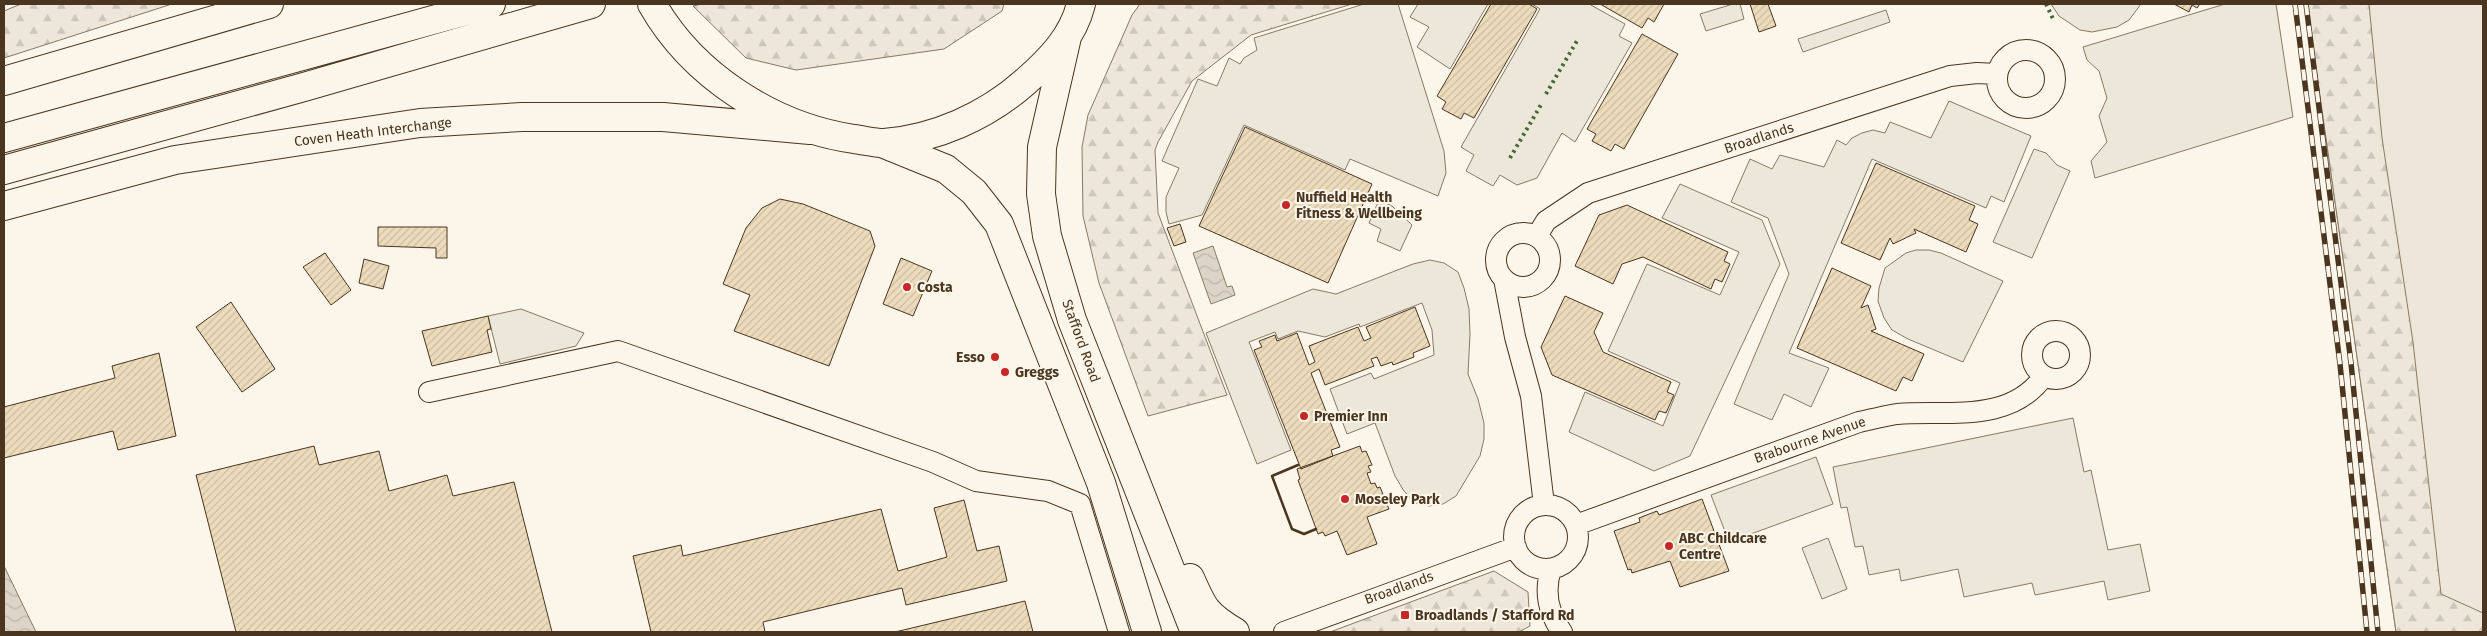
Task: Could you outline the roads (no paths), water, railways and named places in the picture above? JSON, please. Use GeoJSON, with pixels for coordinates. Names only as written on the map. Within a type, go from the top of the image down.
{"type":"FeatureCollection","features":[{"type":"Feature","properties":{"kind":"highway"},"geometry":{"type":"LineString","coordinates":[[4,81],[269,4]]}},
{"type":"Feature","properties":{"kind":"highway"},"geometry":{"type":"LineString","coordinates":[[4,138],[491,4]]}},
{"type":"Feature","properties":{"kind":"highway"},"geometry":{"type":"LineString","coordinates":[[4,170],[304,87],[591,4]]}},
{"type":"Feature","properties":{"kind":"highway"},"geometry":{"type":"LineString","coordinates":[[652,4],[679,43],[702,67],[732,90],[810,130],[882,143],[946,169],[974,192],[999,224],[1101,483],[1147,632]]}},
{"type":"Feature","properties":{"kind":"highway"},"geometry":{"type":"LineString","coordinates":[[882,143],[918,137],[953,126],[991,108],[1015,91],[1039,70],[1080,17]]}},
{"type":"Feature","properties":{"kind":"highway","name":"Stafford Road"},"geometry":{"type":"LineString","coordinates":[[1080,17],[1042,147],[1041,194],[1047,236],[1072,320],[1194,632]]}},
{"type":"Feature","properties":{"kind":"highway","name":"Coven Heath Interchange"},"geometry":{"type":"LineString","coordinates":[[4,206],[176,160],[420,123],[522,117],[663,117],[810,130]]}},
{"type":"Feature","properties":{"kind":"highway"},"geometry":{"type":"LineString","coordinates":[[1126,460],[1138,531],[1165,632]]}},
{"type":"Feature","properties":{"kind":"highway"},"geometry":{"type":"LineString","coordinates":[[1126,460],[1178,549],[1201,604],[1213,619],[1235,632]]}},
{"type":"Feature","properties":{"kind":"street","name":"Broadlands"},"geometry":{"type":"LineString","coordinates":[[1537,236],[1546,221],[1588,193],[1950,76],[1977,73],[1997,74]]}},
{"type":"Feature","properties":{"kind":"street"},"geometry":{"type":"LineString","coordinates":[[1512,314],[1534,284],[1547,274],[1550,266],[1550,256],[1545,244],[1537,236],[1522,232],[1505,240],[1497,252],[1496,262],[1504,278],[1512,314],[1514,337],[1531,396],[1544,505]]}},
{"type":"Feature","properties":{"kind":"street"},"geometry":{"type":"LineString","coordinates":[[1504,278],[1516,286],[1534,284]]}},
{"type":"Feature","properties":{"kind":"street"},"geometry":{"type":"LineString","coordinates":[[429,392],[618,351],[933,462],[976,481],[1048,491],[1080,504],[1119,632]]}},
{"type":"Feature","properties":{"kind":"street","name":"Brabourne Avenue"},"geometry":{"type":"LineString","coordinates":[[1576,525],[1860,422],[1896,414],[1972,413],[2009,404],[2036,388],[2044,376]]}},
{"type":"Feature","properties":{"kind":"street"},"geometry":{"type":"LineString","coordinates":[[1544,505],[1563,510],[1576,525],[1578,544],[1574,553],[1560,566],[1551,569],[1533,566],[1526,562],[1516,547],[1516,528],[1520,519],[1535,507],[1544,505]]}},
{"type":"Feature","properties":{"kind":"street","name":"Broadlands"},"geometry":{"type":"LineString","coordinates":[[1284,632],[1516,547]]}},
{"type":"Feature","properties":{"kind":"street"},"geometry":{"type":"LineString","coordinates":[[1551,569],[1547,583],[1549,607],[1554,629]]}},
{"type":"Feature","properties":{"kind":"water"},"geometry":{"type":"Polygon","coordinates":[[[1213,246],[1227,287],[1232,286],[1235,295],[1211,304],[1193,253],[1213,246]]]}},
{"type":"Feature","properties":{"kind":"water"},"geometry":{"type":"Polygon","coordinates":[[[4,566],[36,632],[4,632],[4,566]]]}},
{"type":"Feature","properties":{"kind":"railway"},"geometry":{"type":"LineString","coordinates":[[2295,4],[2340,364],[2367,632]]}},
{"type":"Feature","properties":{"kind":"railway"},"geometry":{"type":"LineString","coordinates":[[2306,4],[2351,363],[2378,632]]}},
{"type":"Feature","properties":{"kind":"place","name":"Nuffield Health Fitness & Wellbeing"},"geometry":{"type":"Point","coordinates":[1286,205]}},
{"type":"Feature","properties":{"kind":"place","name":"Costa"},"geometry":{"type":"Point","coordinates":[907,287]}},
{"type":"Feature","properties":{"kind":"place","name":"Esso"},"geometry":{"type":"Point","coordinates":[995,357]}},
{"type":"Feature","properties":{"kind":"place","name":"Greggs"},"geometry":{"type":"Point","coordinates":[1005,372]}},
{"type":"Feature","properties":{"kind":"place","name":"Premier Inn"},"geometry":{"type":"Point","coordinates":[1304,416]}},
{"type":"Feature","properties":{"kind":"place","name":"Moseley Park"},"geometry":{"type":"Point","coordinates":[1345,499]}},
{"type":"Feature","properties":{"kind":"place","name":"ABC Childcare Centre"},"geometry":{"type":"Point","coordinates":[1669,546]}},
{"type":"Feature","properties":{"kind":"place","name":"Broadlands / Stafford Rd"},"geometry":{"type":"Point","coordinates":[1405,615]}}]}
